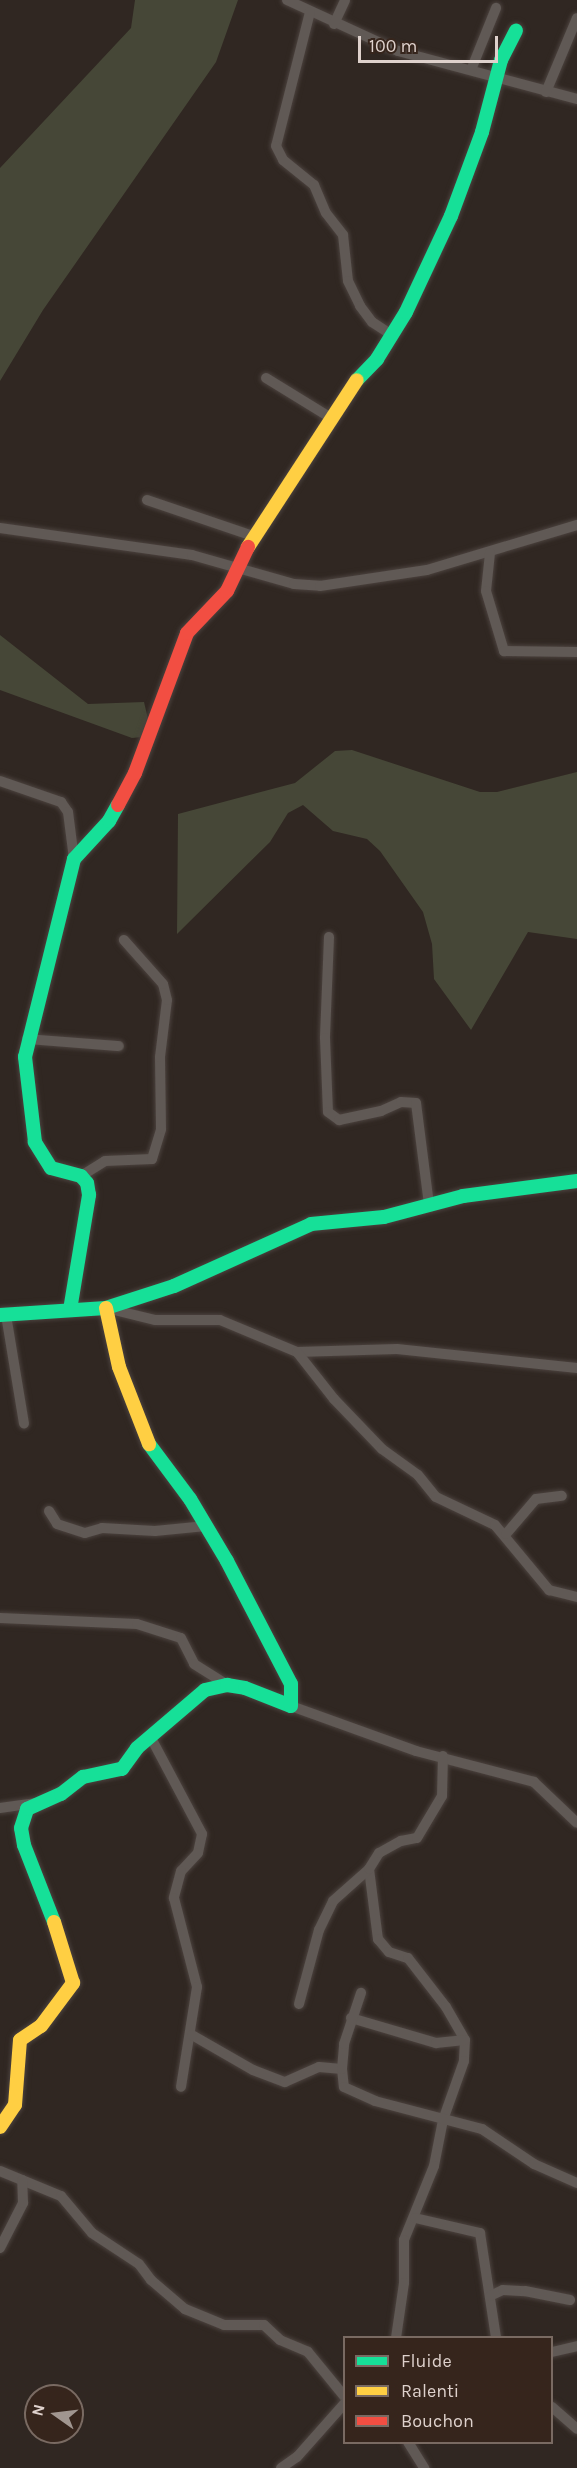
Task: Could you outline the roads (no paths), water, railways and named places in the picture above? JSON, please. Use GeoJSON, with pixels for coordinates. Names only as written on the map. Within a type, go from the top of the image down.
{"type":"FeatureCollection","features":[{"type":"Feature","properties":{"kind":"street"},"geometry":{"type":"LineString","coordinates":[[287,0],[334,24],[398,51],[471,70],[498,80],[577,99]]}},
{"type":"Feature","properties":{"kind":"street"},"geometry":{"type":"LineString","coordinates":[[334,24],[345,0]]}},
{"type":"Feature","properties":{"kind":"street"},"geometry":{"type":"LineString","coordinates":[[471,70],[495,8]]}},
{"type":"Feature","properties":{"kind":"street"},"geometry":{"type":"LineString","coordinates":[[310,12],[276,146],[283,160],[314,185],[326,213],[343,235],[348,281],[360,306],[372,322],[392,336]]}},
{"type":"Feature","properties":{"kind":"street"},"geometry":{"type":"LineString","coordinates":[[546,92],[577,18]]}},
{"type":"Feature","properties":{"kind":"street"},"geometry":{"type":"LineString","coordinates":[[74,859],[109,821],[135,773],[187,633],[227,591],[253,536],[346,392],[377,359],[431,265],[498,80],[501,60],[516,31]]}},
{"type":"Feature","properties":{"kind":"street"},"geometry":{"type":"LineString","coordinates":[[266,378],[331,418]]}},
{"type":"Feature","properties":{"kind":"street"},"geometry":{"type":"LineString","coordinates":[[147,500],[253,536]]}},
{"type":"Feature","properties":{"kind":"street"},"geometry":{"type":"LineString","coordinates":[[0,528],[192,555],[294,584],[320,586],[406,574],[490,553],[577,525]]}},
{"type":"Feature","properties":{"kind":"street"},"geometry":{"type":"LineString","coordinates":[[490,553],[486,591],[504,651],[577,652]]}},
{"type":"Feature","properties":{"kind":"street"},"geometry":{"type":"LineString","coordinates":[[0,781],[61,802],[68,812],[74,859],[27,1039],[28,1107],[35,1142],[51,1168],[81,1176],[105,1161],[152,1159],[161,1129],[160,1057],[167,1000],[163,984],[124,940]]}},
{"type":"Feature","properties":{"kind":"street"},"geometry":{"type":"LineString","coordinates":[[330,937],[325,1038],[328,1112],[339,1120],[381,1111],[401,1102],[416,1103],[420,1109],[429,1204]]}},
{"type":"Feature","properties":{"kind":"street"},"geometry":{"type":"LineString","coordinates":[[27,1039],[119,1046]]}},
{"type":"Feature","properties":{"kind":"street"},"geometry":{"type":"LineString","coordinates":[[70,1310],[88,1195],[81,1176]]}},
{"type":"Feature","properties":{"kind":"street"},"geometry":{"type":"LineString","coordinates":[[24,1424],[3,1315],[106,1308],[174,1286],[311,1224],[384,1216],[463,1196],[577,1181]]}},
{"type":"Feature","properties":{"kind":"street"},"geometry":{"type":"LineString","coordinates":[[106,1308],[155,1320],[220,1320],[297,1352],[397,1349],[577,1368]]}},
{"type":"Feature","properties":{"kind":"street"},"geometry":{"type":"LineString","coordinates":[[106,1308],[119,1367],[146,1440],[206,1526],[291,1684],[291,1706]]}},
{"type":"Feature","properties":{"kind":"street"},"geometry":{"type":"LineString","coordinates":[[297,1352],[334,1399],[382,1449],[418,1475],[436,1497],[482,1517],[506,1534],[549,1590],[577,1597]]}},
{"type":"Feature","properties":{"kind":"street"},"geometry":{"type":"LineString","coordinates":[[506,1534],[536,1499],[562,1496]]}},
{"type":"Feature","properties":{"kind":"street"},"geometry":{"type":"LineString","coordinates":[[49,1511],[57,1524],[85,1533],[102,1528],[155,1531],[206,1526]]}},
{"type":"Feature","properties":{"kind":"street"},"geometry":{"type":"LineString","coordinates":[[0,1618],[137,1624],[181,1638],[194,1664],[227,1685]]}},
{"type":"Feature","properties":{"kind":"street"},"geometry":{"type":"LineString","coordinates":[[0,1808],[35,1803],[61,1794],[91,1774],[122,1769],[150,1736],[205,1690],[227,1685],[245,1688],[416,1751],[443,1756],[534,1782],[577,1823]]}},
{"type":"Feature","properties":{"kind":"street"},"geometry":{"type":"LineString","coordinates":[[150,1736],[202,1834],[198,1853],[181,1871],[174,1899],[197,1987],[192,2035],[181,2087]]}},
{"type":"Feature","properties":{"kind":"street"},"geometry":{"type":"LineString","coordinates":[[299,2004],[319,1930],[333,1901],[369,1869],[380,1853],[401,1841],[417,1838],[442,1796],[443,1756]]}},
{"type":"Feature","properties":{"kind":"street"},"geometry":{"type":"LineString","coordinates":[[0,2127],[15,2105],[20,2040],[41,2026],[73,1983],[60,1937],[24,1845],[22,1818],[35,1803]]}},
{"type":"Feature","properties":{"kind":"street"},"geometry":{"type":"LineString","coordinates":[[369,1869],[378,1939],[389,1952],[408,1958],[446,2007],[465,2040],[464,2061],[443,2120],[434,2166],[415,2218],[407,2226],[404,2240],[404,2283],[396,2336]]}},
{"type":"Feature","properties":{"kind":"street"},"geometry":{"type":"LineString","coordinates":[[361,1993],[351,2018],[342,2069],[344,2087],[375,2101],[482,2129],[534,2164],[577,2183]]}},
{"type":"Feature","properties":{"kind":"street"},"geometry":{"type":"LineString","coordinates":[[351,2018],[436,2043],[465,2040]]}},
{"type":"Feature","properties":{"kind":"street"},"geometry":{"type":"LineString","coordinates":[[192,2035],[253,2070],[285,2082],[319,2067],[342,2069]]}},
{"type":"Feature","properties":{"kind":"street"},"geometry":{"type":"LineString","coordinates":[[0,2159],[3,2171],[61,2196],[92,2233],[139,2264],[151,2280],[185,2309],[224,2325],[264,2325],[280,2340],[309,2352],[343,2394]]}},
{"type":"Feature","properties":{"kind":"street"},"geometry":{"type":"LineString","coordinates":[[0,2248],[23,2203],[22,2180]]}},
{"type":"Feature","properties":{"kind":"street"},"geometry":{"type":"LineString","coordinates":[[415,2218],[480,2233],[496,2336]]}},
{"type":"Feature","properties":{"kind":"street"},"geometry":{"type":"LineString","coordinates":[[490,2296],[503,2290],[525,2291],[570,2300]]}},
{"type":"Feature","properties":{"kind":"street"},"geometry":{"type":"LineString","coordinates":[[553,2352],[577,2346]]}},
{"type":"Feature","properties":{"kind":"street"},"geometry":{"type":"LineString","coordinates":[[281,2468],[297,2457],[343,2406]]}},
{"type":"Feature","properties":{"kind":"street"},"geometry":{"type":"LineString","coordinates":[[553,2408],[577,2429]]}},
{"type":"Feature","properties":{"kind":"street"},"geometry":{"type":"LineString","coordinates":[[413,2444],[424,2468]]}}]}
